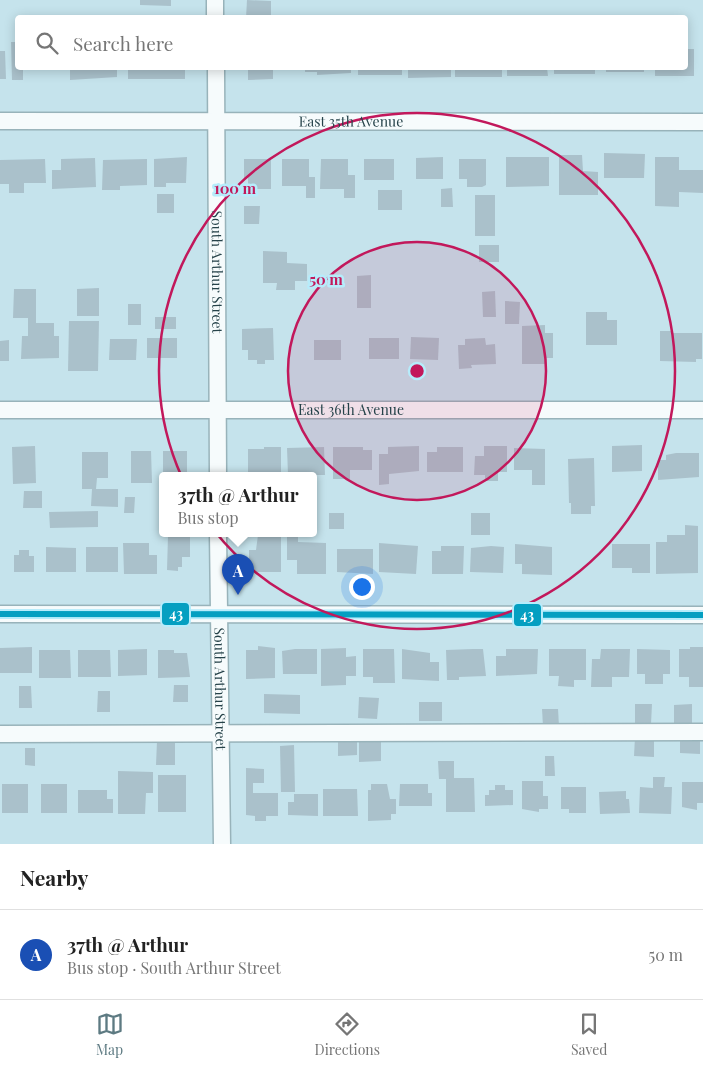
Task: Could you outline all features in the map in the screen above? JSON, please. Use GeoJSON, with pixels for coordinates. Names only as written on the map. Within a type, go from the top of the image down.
{"type":"FeatureCollection","features":[{"type":"Feature","properties":{"kind":"street"},"geometry":{"type":"LineString","coordinates":[[215,0],[215,15]]}},
{"type":"Feature","properties":{"kind":"street","name":"South Arthur Street"},"geometry":{"type":"LineString","coordinates":[[216,70],[218,472]]}},
{"type":"Feature","properties":{"kind":"street","name":"East 35th Avenue"},"geometry":{"type":"LineString","coordinates":[[0,121],[703,122]]}},
{"type":"Feature","properties":{"kind":"street","name":"East 36th Avenue"},"geometry":{"type":"LineString","coordinates":[[0,410],[703,410]]}},
{"type":"Feature","properties":{"kind":"street","name":"South Arthur Street"},"geometry":{"type":"LineString","coordinates":[[218,537],[222,844]]}},
{"type":"Feature","properties":{"kind":"street"},"geometry":{"type":"LineString","coordinates":[[0,614],[703,615]]}},
{"type":"Feature","properties":{"kind":"street"},"geometry":{"type":"LineString","coordinates":[[0,734],[703,732]]}},
{"type":"Feature","properties":{"kind":"building"},"geometry":{"type":"Polygon","coordinates":[[[140,0],[171,0],[171,6],[140,5],[140,0]]]}},
{"type":"Feature","properties":{"kind":"building"},"geometry":{"type":"Polygon","coordinates":[[[247,0],[271,1],[271,15],[246,15],[247,0]]]}},
{"type":"Feature","properties":{"kind":"building"},"geometry":{"type":"Polygon","coordinates":[[[11,42],[15,42],[15,70],[23,70],[23,80],[12,80],[11,42]]]}},
{"type":"Feature","properties":{"kind":"building"},"geometry":{"type":"Polygon","coordinates":[[[688,49],[694,49],[694,76],[655,76],[655,70],[688,70],[688,49]]]}},
{"type":"Feature","properties":{"kind":"building"},"geometry":{"type":"Polygon","coordinates":[[[0,51],[5,51],[6,79],[0,79],[0,51]]]}},
{"type":"Feature","properties":{"kind":"building"},"geometry":{"type":"Polygon","coordinates":[[[70,70],[117,70],[117,77],[70,80],[70,70]]]}},
{"type":"Feature","properties":{"kind":"building"},"geometry":{"type":"Polygon","coordinates":[[[128,70],[185,70],[185,79],[128,79],[128,70]]]}},
{"type":"Feature","properties":{"kind":"building"},"geometry":{"type":"Polygon","coordinates":[[[248,70],[273,70],[273,79],[248,80],[248,70]]]}},
{"type":"Feature","properties":{"kind":"building"},"geometry":{"type":"Polygon","coordinates":[[[305,70],[351,70],[351,73],[317,75],[317,72],[305,72],[305,70]]]}},
{"type":"Feature","properties":{"kind":"building"},"geometry":{"type":"Polygon","coordinates":[[[358,70],[402,70],[402,75],[358,75],[358,70]]]}},
{"type":"Feature","properties":{"kind":"building"},"geometry":{"type":"Polygon","coordinates":[[[408,70],[451,70],[451,77],[408,78],[408,70]]]}},
{"type":"Feature","properties":{"kind":"building"},"geometry":{"type":"Polygon","coordinates":[[[455,70],[502,70],[502,77],[455,77],[455,70]]]}},
{"type":"Feature","properties":{"kind":"building"},"geometry":{"type":"Polygon","coordinates":[[[507,70],[547,70],[548,76],[507,76],[507,70]]]}},
{"type":"Feature","properties":{"kind":"building"},"geometry":{"type":"Polygon","coordinates":[[[554,70],[595,70],[595,74],[554,74],[554,70]]]}},
{"type":"Feature","properties":{"kind":"building"},"geometry":{"type":"Polygon","coordinates":[[[606,70],[644,70],[644,72],[606,72],[606,70]]]}},
{"type":"Feature","properties":{"kind":"building"},"geometry":{"type":"Polygon","coordinates":[[[604,153],[645,154],[644,178],[604,178],[604,153]]]}},
{"type":"Feature","properties":{"kind":"building"},"geometry":{"type":"Polygon","coordinates":[[[559,155],[582,155],[583,171],[598,172],[598,195],[559,195],[559,155]]]}},
{"type":"Feature","properties":{"kind":"building"},"geometry":{"type":"Polygon","coordinates":[[[187,157],[186,183],[166,183],[166,187],[154,187],[154,159],[187,157]]]}},
{"type":"Feature","properties":{"kind":"building"},"geometry":{"type":"Polygon","coordinates":[[[443,157],[443,179],[416,179],[416,158],[443,157]]]}},
{"type":"Feature","properties":{"kind":"building"},"geometry":{"type":"Polygon","coordinates":[[[506,157],[549,157],[549,186],[506,187],[506,157]]]}},
{"type":"Feature","properties":{"kind":"building"},"geometry":{"type":"Polygon","coordinates":[[[655,157],[679,157],[679,170],[703,170],[703,193],[679,192],[679,207],[655,206],[655,157]]]}},
{"type":"Feature","properties":{"kind":"building"},"geometry":{"type":"Polygon","coordinates":[[[95,158],[96,187],[52,189],[52,170],[61,170],[61,159],[95,158]]]}},
{"type":"Feature","properties":{"kind":"building"},"geometry":{"type":"Polygon","coordinates":[[[45,159],[46,183],[24,183],[24,193],[9,193],[9,184],[0,184],[0,160],[45,159]]]}},
{"type":"Feature","properties":{"kind":"building"},"geometry":{"type":"Polygon","coordinates":[[[147,159],[147,185],[120,186],[120,190],[102,190],[103,160],[147,159]]]}},
{"type":"Feature","properties":{"kind":"building"},"geometry":{"type":"Polygon","coordinates":[[[244,159],[271,159],[271,189],[248,189],[248,178],[244,178],[244,159]]]}},
{"type":"Feature","properties":{"kind":"building"},"geometry":{"type":"Polygon","coordinates":[[[282,159],[309,159],[309,177],[315,177],[315,198],[306,198],[306,186],[282,186],[282,159]]]}},
{"type":"Feature","properties":{"kind":"building"},"geometry":{"type":"Polygon","coordinates":[[[321,159],[348,159],[348,175],[355,175],[355,198],[344,198],[344,189],[320,189],[321,159]]]}},
{"type":"Feature","properties":{"kind":"building"},"geometry":{"type":"Polygon","coordinates":[[[364,159],[394,159],[394,180],[364,180],[364,159]]]}},
{"type":"Feature","properties":{"kind":"building"},"geometry":{"type":"Polygon","coordinates":[[[459,159],[486,159],[486,185],[482,187],[467,187],[467,179],[459,179],[459,159]]]}},
{"type":"Feature","properties":{"kind":"building"},"geometry":{"type":"Polygon","coordinates":[[[452,188],[453,207],[441,207],[441,189],[452,188]]]}},
{"type":"Feature","properties":{"kind":"building"},"geometry":{"type":"Polygon","coordinates":[[[378,190],[402,190],[402,210],[378,210],[378,190]]]}},
{"type":"Feature","properties":{"kind":"building"},"geometry":{"type":"Polygon","coordinates":[[[157,194],[174,194],[174,213],[157,213],[157,194]]]}},
{"type":"Feature","properties":{"kind":"building"},"geometry":{"type":"Polygon","coordinates":[[[475,195],[495,195],[495,236],[475,236],[475,195]]]}},
{"type":"Feature","properties":{"kind":"building"},"geometry":{"type":"Polygon","coordinates":[[[244,206],[260,206],[259,224],[244,224],[244,206]]]}},
{"type":"Feature","properties":{"kind":"building"},"geometry":{"type":"Polygon","coordinates":[[[479,245],[499,245],[499,262],[479,262],[479,245]]]}},
{"type":"Feature","properties":{"kind":"building"},"geometry":{"type":"Polygon","coordinates":[[[263,251],[287,252],[287,263],[307,264],[307,281],[295,281],[295,290],[276,290],[277,283],[263,283],[263,251]]]}},
{"type":"Feature","properties":{"kind":"building"},"geometry":{"type":"Polygon","coordinates":[[[371,275],[371,308],[357,308],[357,276],[371,275]]]}},
{"type":"Feature","properties":{"kind":"building"},"geometry":{"type":"Polygon","coordinates":[[[99,288],[99,316],[77,316],[77,289],[99,288]]]}},
{"type":"Feature","properties":{"kind":"building"},"geometry":{"type":"Polygon","coordinates":[[[14,289],[36,289],[36,323],[54,323],[54,336],[59,336],[59,358],[21,359],[22,336],[28,336],[28,318],[13,318],[14,289]]]}},
{"type":"Feature","properties":{"kind":"building"},"geometry":{"type":"Polygon","coordinates":[[[495,291],[496,317],[483,317],[482,292],[495,291]]]}},
{"type":"Feature","properties":{"kind":"building"},"geometry":{"type":"Polygon","coordinates":[[[505,301],[520,302],[519,324],[505,324],[505,301]]]}},
{"type":"Feature","properties":{"kind":"building"},"geometry":{"type":"Polygon","coordinates":[[[128,304],[141,304],[141,325],[128,325],[128,304]]]}},
{"type":"Feature","properties":{"kind":"building"},"geometry":{"type":"Polygon","coordinates":[[[586,312],[607,312],[607,320],[617,320],[617,345],[586,345],[586,312]]]}},
{"type":"Feature","properties":{"kind":"building"},"geometry":{"type":"Polygon","coordinates":[[[155,317],[176,317],[176,329],[155,329],[155,317]]]}},
{"type":"Feature","properties":{"kind":"building"},"geometry":{"type":"Polygon","coordinates":[[[69,321],[99,321],[98,371],[68,371],[69,321]]]}},
{"type":"Feature","properties":{"kind":"building"},"geometry":{"type":"Polygon","coordinates":[[[545,325],[545,333],[553,333],[553,358],[546,358],[546,364],[522,364],[522,326],[545,325]]]}},
{"type":"Feature","properties":{"kind":"building"},"geometry":{"type":"Polygon","coordinates":[[[273,328],[274,360],[265,360],[265,364],[257,364],[257,360],[248,360],[248,350],[242,350],[242,329],[273,328]]]}},
{"type":"Feature","properties":{"kind":"building"},"geometry":{"type":"Polygon","coordinates":[[[660,331],[702,333],[702,359],[696,359],[696,362],[660,361],[660,331]]]}},
{"type":"Feature","properties":{"kind":"building"},"geometry":{"type":"Polygon","coordinates":[[[411,337],[439,338],[438,360],[410,359],[411,337]]]}},
{"type":"Feature","properties":{"kind":"building"},"geometry":{"type":"Polygon","coordinates":[[[147,338],[177,338],[177,358],[147,358],[147,338]]]}},
{"type":"Feature","properties":{"kind":"building"},"geometry":{"type":"Polygon","coordinates":[[[369,338],[399,338],[399,359],[369,359],[369,338]]]}},
{"type":"Feature","properties":{"kind":"building"},"geometry":{"type":"Polygon","coordinates":[[[485,338],[486,345],[495,344],[496,364],[471,365],[472,368],[459,369],[458,345],[465,345],[465,339],[485,338]]]}},
{"type":"Feature","properties":{"kind":"building"},"geometry":{"type":"Polygon","coordinates":[[[110,339],[137,339],[136,360],[109,360],[110,339]]]}},
{"type":"Feature","properties":{"kind":"building"},"geometry":{"type":"Polygon","coordinates":[[[9,340],[9,361],[0,361],[0,341],[9,340]]]}},
{"type":"Feature","properties":{"kind":"building"},"geometry":{"type":"Polygon","coordinates":[[[314,340],[341,340],[341,360],[314,360],[314,340]]]}},
{"type":"Feature","properties":{"kind":"building"},"geometry":{"type":"Polygon","coordinates":[[[642,445],[642,471],[612,472],[612,446],[642,445]]]}},
{"type":"Feature","properties":{"kind":"building"},"geometry":{"type":"Polygon","coordinates":[[[35,446],[36,483],[13,484],[12,447],[35,446]]]}},
{"type":"Feature","properties":{"kind":"building"},"geometry":{"type":"Polygon","coordinates":[[[419,446],[419,471],[389,474],[389,484],[379,485],[379,454],[388,454],[388,447],[419,446]]]}},
{"type":"Feature","properties":{"kind":"building"},"geometry":{"type":"Polygon","coordinates":[[[484,446],[507,446],[507,472],[498,472],[498,481],[485,481],[485,475],[474,475],[475,456],[484,456],[484,446]]]}},
{"type":"Feature","properties":{"kind":"building"},"geometry":{"type":"Polygon","coordinates":[[[264,447],[281,447],[281,472],[248,472],[248,449],[264,449],[264,447]]]}},
{"type":"Feature","properties":{"kind":"building"},"geometry":{"type":"Polygon","coordinates":[[[324,447],[325,475],[317,475],[317,472],[288,472],[287,448],[324,447]]]}},
{"type":"Feature","properties":{"kind":"building"},"geometry":{"type":"Polygon","coordinates":[[[333,447],[363,447],[363,450],[372,450],[372,470],[350,470],[350,479],[333,479],[333,447]]]}},
{"type":"Feature","properties":{"kind":"building"},"geometry":{"type":"Polygon","coordinates":[[[437,447],[463,447],[463,472],[427,472],[427,452],[437,452],[437,447]]]}},
{"type":"Feature","properties":{"kind":"building"},"geometry":{"type":"Polygon","coordinates":[[[514,448],[545,449],[545,485],[532,485],[532,470],[514,470],[514,448]]]}},
{"type":"Feature","properties":{"kind":"building"},"geometry":{"type":"Polygon","coordinates":[[[131,451],[151,451],[152,483],[131,483],[131,451]]]}},
{"type":"Feature","properties":{"kind":"building"},"geometry":{"type":"Polygon","coordinates":[[[163,451],[187,451],[187,472],[163,472],[163,451]]]}},
{"type":"Feature","properties":{"kind":"building"},"geometry":{"type":"Polygon","coordinates":[[[82,452],[108,452],[108,478],[97,478],[96,489],[118,489],[118,507],[91,506],[92,489],[82,489],[82,452]]]}},
{"type":"Feature","properties":{"kind":"building"},"geometry":{"type":"Polygon","coordinates":[[[699,453],[699,477],[658,480],[658,460],[666,460],[666,455],[699,453]]]}},
{"type":"Feature","properties":{"kind":"building"},"geometry":{"type":"Polygon","coordinates":[[[594,458],[595,506],[591,506],[591,514],[571,514],[568,459],[594,458]]]}},
{"type":"Feature","properties":{"kind":"building"},"geometry":{"type":"Polygon","coordinates":[[[24,491],[42,491],[42,508],[23,508],[24,491]]]}},
{"type":"Feature","properties":{"kind":"building"},"geometry":{"type":"Polygon","coordinates":[[[125,497],[135,497],[134,513],[124,513],[125,497]]]}},
{"type":"Feature","properties":{"kind":"building"},"geometry":{"type":"Polygon","coordinates":[[[98,511],[98,527],[50,528],[49,512],[98,511]]]}},
{"type":"Feature","properties":{"kind":"building"},"geometry":{"type":"Polygon","coordinates":[[[329,513],[344,513],[344,529],[329,529],[329,513]]]}},
{"type":"Feature","properties":{"kind":"building"},"geometry":{"type":"Polygon","coordinates":[[[471,513],[490,513],[490,535],[471,535],[471,513]]]}},
{"type":"Feature","properties":{"kind":"building"},"geometry":{"type":"Polygon","coordinates":[[[685,525],[698,526],[698,573],[656,574],[656,542],[667,542],[667,535],[685,535],[685,525]]]}},
{"type":"Feature","properties":{"kind":"building"},"geometry":{"type":"Polygon","coordinates":[[[168,537],[190,537],[190,557],[182,557],[182,567],[178,567],[178,571],[167,570],[168,537]]]}},
{"type":"Feature","properties":{"kind":"building"},"geometry":{"type":"Polygon","coordinates":[[[258,537],[281,537],[281,572],[249,572],[249,550],[256,550],[258,537]]]}},
{"type":"Feature","properties":{"kind":"building"},"geometry":{"type":"Polygon","coordinates":[[[287,537],[298,537],[298,542],[326,543],[326,574],[297,574],[297,560],[287,560],[287,537]]]}},
{"type":"Feature","properties":{"kind":"building"},"geometry":{"type":"Polygon","coordinates":[[[123,543],[149,543],[149,555],[157,555],[157,574],[124,574],[123,543]]]}},
{"type":"Feature","properties":{"kind":"building"},"geometry":{"type":"Polygon","coordinates":[[[379,543],[418,546],[416,574],[379,572],[379,543]]]}},
{"type":"Feature","properties":{"kind":"building"},"geometry":{"type":"Polygon","coordinates":[[[515,544],[552,547],[552,575],[522,574],[522,564],[515,564],[515,544]]]}},
{"type":"Feature","properties":{"kind":"building"},"geometry":{"type":"Polygon","coordinates":[[[612,544],[650,544],[650,573],[632,573],[632,568],[612,568],[612,544]]]}},
{"type":"Feature","properties":{"kind":"building"},"geometry":{"type":"Polygon","coordinates":[[[441,546],[464,546],[463,574],[432,574],[432,551],[441,551],[441,546]]]}},
{"type":"Feature","properties":{"kind":"building"},"geometry":{"type":"Polygon","coordinates":[[[46,547],[76,548],[76,572],[46,572],[46,547]]]}},
{"type":"Feature","properties":{"kind":"building"},"geometry":{"type":"Polygon","coordinates":[[[86,547],[118,547],[118,572],[86,572],[86,547]]]}},
{"type":"Feature","properties":{"kind":"building"},"geometry":{"type":"Polygon","coordinates":[[[504,547],[503,573],[470,572],[471,548],[504,547]]]}},
{"type":"Feature","properties":{"kind":"building"},"geometry":{"type":"Polygon","coordinates":[[[337,549],[373,549],[373,574],[337,572],[337,549]]]}},
{"type":"Feature","properties":{"kind":"building"},"geometry":{"type":"Polygon","coordinates":[[[19,550],[29,550],[29,556],[34,556],[34,572],[14,572],[14,555],[19,555],[19,550]]]}},
{"type":"Feature","properties":{"kind":"building"},"geometry":{"type":"Polygon","coordinates":[[[258,646],[275,648],[275,678],[246,679],[246,650],[258,650],[258,646]]]}},
{"type":"Feature","properties":{"kind":"building"},"geometry":{"type":"Polygon","coordinates":[[[32,647],[32,673],[0,673],[0,648],[32,647]]]}},
{"type":"Feature","properties":{"kind":"building"},"geometry":{"type":"Polygon","coordinates":[[[690,647],[703,647],[703,687],[689,687],[689,677],[679,677],[679,649],[690,649],[690,647]]]}},
{"type":"Feature","properties":{"kind":"building"},"geometry":{"type":"Polygon","coordinates":[[[346,648],[346,657],[356,656],[356,676],[346,676],[346,685],[321,686],[321,649],[346,648]]]}},
{"type":"Feature","properties":{"kind":"building"},"geometry":{"type":"Polygon","coordinates":[[[147,649],[147,675],[118,676],[118,650],[147,649]]]}},
{"type":"Feature","properties":{"kind":"building"},"geometry":{"type":"Polygon","coordinates":[[[317,649],[317,674],[283,674],[282,651],[317,649]]]}},
{"type":"Feature","properties":{"kind":"building"},"geometry":{"type":"Polygon","coordinates":[[[363,649],[394,649],[395,683],[373,683],[373,677],[363,677],[363,649]]]}},
{"type":"Feature","properties":{"kind":"building"},"geometry":{"type":"Polygon","coordinates":[[[402,649],[430,653],[430,662],[439,662],[439,681],[402,679],[402,649]]]}},
{"type":"Feature","properties":{"kind":"building"},"geometry":{"type":"Polygon","coordinates":[[[483,649],[486,676],[459,677],[459,680],[447,680],[446,650],[483,649]]]}},
{"type":"Feature","properties":{"kind":"building"},"geometry":{"type":"Polygon","coordinates":[[[506,649],[538,649],[537,674],[496,676],[496,656],[506,656],[506,649]]]}},
{"type":"Feature","properties":{"kind":"building"},"geometry":{"type":"Polygon","coordinates":[[[549,649],[586,649],[586,680],[574,680],[574,687],[558,686],[559,676],[549,676],[549,649]]]}},
{"type":"Feature","properties":{"kind":"building"},"geometry":{"type":"Polygon","coordinates":[[[601,649],[630,649],[629,677],[612,677],[612,687],[591,687],[592,659],[600,659],[601,649]]]}},
{"type":"Feature","properties":{"kind":"building"},"geometry":{"type":"Polygon","coordinates":[[[637,649],[670,650],[670,674],[663,674],[663,684],[645,684],[645,674],[637,674],[637,649]]]}},
{"type":"Feature","properties":{"kind":"building"},"geometry":{"type":"Polygon","coordinates":[[[39,650],[70,650],[71,678],[39,678],[39,650]]]}},
{"type":"Feature","properties":{"kind":"building"},"geometry":{"type":"Polygon","coordinates":[[[78,650],[110,650],[111,677],[78,677],[78,650]]]}},
{"type":"Feature","properties":{"kind":"building"},"geometry":{"type":"Polygon","coordinates":[[[158,650],[174,650],[174,653],[187,653],[190,677],[158,678],[158,650]]]}},
{"type":"Feature","properties":{"kind":"building"},"geometry":{"type":"Polygon","coordinates":[[[174,685],[188,685],[188,702],[173,702],[174,685]]]}},
{"type":"Feature","properties":{"kind":"building"},"geometry":{"type":"Polygon","coordinates":[[[19,686],[31,686],[32,708],[19,708],[19,686]]]}},
{"type":"Feature","properties":{"kind":"building"},"geometry":{"type":"Polygon","coordinates":[[[98,691],[110,691],[110,712],[97,712],[98,691]]]}},
{"type":"Feature","properties":{"kind":"building"},"geometry":{"type":"Polygon","coordinates":[[[264,694],[300,695],[300,714],[264,713],[264,694]]]}},
{"type":"Feature","properties":{"kind":"building"},"geometry":{"type":"Polygon","coordinates":[[[359,697],[379,698],[377,719],[358,718],[359,697]]]}},
{"type":"Feature","properties":{"kind":"building"},"geometry":{"type":"Polygon","coordinates":[[[419,702],[442,702],[442,721],[419,721],[419,702]]]}},
{"type":"Feature","properties":{"kind":"building"},"geometry":{"type":"Polygon","coordinates":[[[635,704],[652,704],[651,724],[635,724],[635,704]]]}},
{"type":"Feature","properties":{"kind":"building"},"geometry":{"type":"Polygon","coordinates":[[[692,704],[692,723],[674,723],[674,705],[692,704]]]}},
{"type":"Feature","properties":{"kind":"building"},"geometry":{"type":"Polygon","coordinates":[[[542,709],[558,709],[559,726],[543,726],[542,709]]]}},
{"type":"Feature","properties":{"kind":"building"},"geometry":{"type":"Polygon","coordinates":[[[381,737],[381,761],[359,762],[359,738],[381,737]]]}},
{"type":"Feature","properties":{"kind":"building"},"geometry":{"type":"Polygon","coordinates":[[[635,737],[654,737],[654,757],[634,756],[635,737]]]}},
{"type":"Feature","properties":{"kind":"building"},"geometry":{"type":"Polygon","coordinates":[[[680,737],[700,737],[700,754],[680,753],[680,737]]]}},
{"type":"Feature","properties":{"kind":"building"},"geometry":{"type":"Polygon","coordinates":[[[357,738],[357,755],[338,756],[338,739],[357,738]]]}},
{"type":"Feature","properties":{"kind":"building"},"geometry":{"type":"Polygon","coordinates":[[[157,741],[175,741],[175,765],[156,765],[157,741]]]}},
{"type":"Feature","properties":{"kind":"building"},"geometry":{"type":"Polygon","coordinates":[[[294,745],[295,792],[281,792],[280,746],[294,745]]]}},
{"type":"Feature","properties":{"kind":"building"},"geometry":{"type":"Polygon","coordinates":[[[25,748],[35,748],[35,766],[25,765],[25,748]]]}},
{"type":"Feature","properties":{"kind":"building"},"geometry":{"type":"Polygon","coordinates":[[[545,756],[554,756],[555,776],[545,776],[545,756]]]}},
{"type":"Feature","properties":{"kind":"building"},"geometry":{"type":"Polygon","coordinates":[[[438,761],[454,761],[454,778],[474,778],[475,812],[446,812],[446,779],[439,779],[438,761]]]}},
{"type":"Feature","properties":{"kind":"building"},"geometry":{"type":"Polygon","coordinates":[[[246,768],[264,769],[264,783],[253,783],[253,793],[278,793],[278,816],[266,816],[266,821],[255,821],[255,816],[246,815],[246,768]]]}},
{"type":"Feature","properties":{"kind":"building"},"geometry":{"type":"Polygon","coordinates":[[[118,771],[153,772],[153,793],[146,793],[145,814],[118,814],[118,771]]]}},
{"type":"Feature","properties":{"kind":"building"},"geometry":{"type":"Polygon","coordinates":[[[158,775],[186,775],[186,812],[158,812],[158,775]]]}},
{"type":"Feature","properties":{"kind":"building"},"geometry":{"type":"Polygon","coordinates":[[[653,777],[665,777],[664,787],[672,787],[671,814],[639,813],[640,787],[653,788],[653,777]]]}},
{"type":"Feature","properties":{"kind":"building"},"geometry":{"type":"Polygon","coordinates":[[[522,781],[543,781],[543,796],[548,796],[548,809],[539,809],[539,812],[522,809],[522,781]]]}},
{"type":"Feature","properties":{"kind":"building"},"geometry":{"type":"Polygon","coordinates":[[[682,782],[703,782],[703,803],[697,803],[697,810],[682,807],[682,782]]]}},
{"type":"Feature","properties":{"kind":"building"},"geometry":{"type":"Polygon","coordinates":[[[2,784],[28,784],[28,813],[2,813],[2,784]]]}},
{"type":"Feature","properties":{"kind":"building"},"geometry":{"type":"Polygon","coordinates":[[[41,784],[67,784],[67,813],[41,813],[41,784]]]}},
{"type":"Feature","properties":{"kind":"building"},"geometry":{"type":"Polygon","coordinates":[[[371,784],[387,784],[390,799],[396,799],[396,814],[391,814],[391,820],[368,821],[368,790],[371,790],[371,784]]]}},
{"type":"Feature","properties":{"kind":"building"},"geometry":{"type":"Polygon","coordinates":[[[400,784],[428,784],[428,793],[432,793],[432,806],[399,806],[400,784]]]}},
{"type":"Feature","properties":{"kind":"building"},"geometry":{"type":"Polygon","coordinates":[[[495,785],[505,785],[505,790],[513,790],[513,805],[485,806],[485,795],[489,795],[489,790],[495,790],[495,785]]]}},
{"type":"Feature","properties":{"kind":"building"},"geometry":{"type":"Polygon","coordinates":[[[561,787],[586,787],[586,813],[569,813],[569,809],[561,809],[561,787]]]}},
{"type":"Feature","properties":{"kind":"building"},"geometry":{"type":"Polygon","coordinates":[[[323,789],[357,789],[358,816],[323,816],[323,789]]]}},
{"type":"Feature","properties":{"kind":"building"},"geometry":{"type":"Polygon","coordinates":[[[78,790],[107,790],[107,799],[113,799],[113,813],[78,813],[78,790]]]}},
{"type":"Feature","properties":{"kind":"building"},"geometry":{"type":"Polygon","coordinates":[[[626,791],[626,799],[629,799],[630,813],[600,814],[599,792],[626,791]]]}},
{"type":"Feature","properties":{"kind":"building"},"geometry":{"type":"Polygon","coordinates":[[[294,794],[318,794],[318,816],[288,815],[288,802],[294,802],[294,794]]]}},
{"type":"Feature","properties":{"kind":"transit line","name":"43"},"geometry":{"type":"LineString","coordinates":[[0,614],[703,615]]}},
{"type":"Feature","properties":{"kind":"place","name":"37th @ Arthur"},"geometry":{"type":"Point","coordinates":[238,595]}}]}
